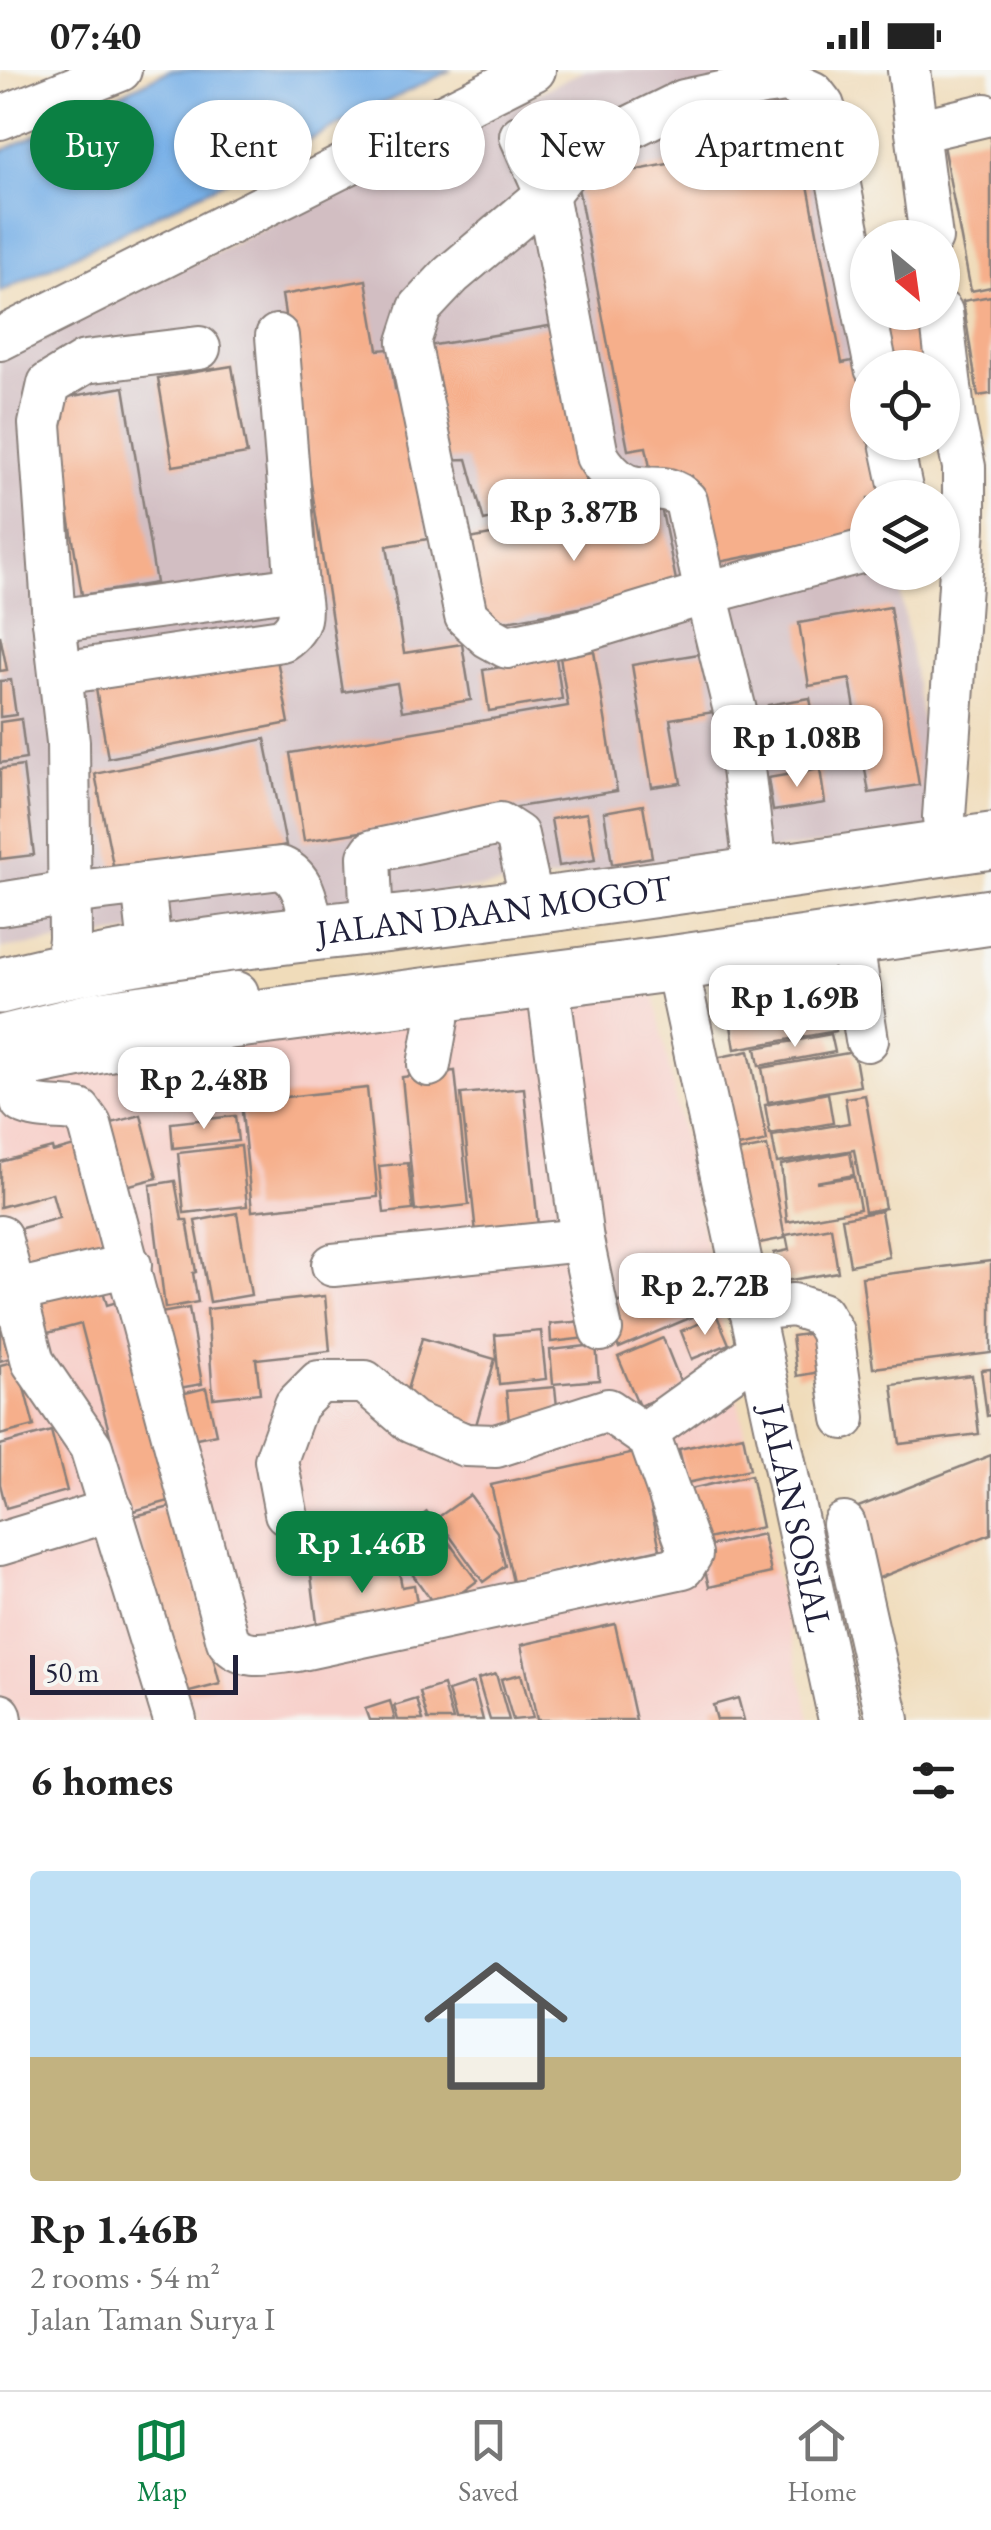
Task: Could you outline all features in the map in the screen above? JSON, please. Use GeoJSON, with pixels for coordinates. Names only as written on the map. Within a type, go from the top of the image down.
{"type":"FeatureCollection","features":[{"type":"Feature","properties":{"kind":"highway","name":"JALAN DAAN MOGOT"},"geometry":{"type":"LineString","coordinates":[[0,986],[67,968],[756,876],[969,883]]}},
{"type":"Feature","properties":{"kind":"highway","name":"JALAN DAAN MOGOT"},"geometry":{"type":"LineString","coordinates":[[3,1044],[200,1026],[850,938],[969,883]]}},
{"type":"Feature","properties":{"kind":"street"},"geometry":{"type":"LineString","coordinates":[[0,118],[120,70]]}},
{"type":"Feature","properties":{"kind":"street"},"geometry":{"type":"LineString","coordinates":[[0,339],[534,70]]}},
{"type":"Feature","properties":{"kind":"street"},"geometry":{"type":"LineString","coordinates":[[909,70],[929,220]]}},
{"type":"Feature","properties":{"kind":"street"},"geometry":{"type":"LineString","coordinates":[[850,555],[581,631],[507,646],[466,616],[409,342],[420,308],[450,275],[547,194],[590,147],[684,101],[787,81],[813,93],[823,106],[872,350]]}},
{"type":"Feature","properties":{"kind":"street"},"geometry":{"type":"LineString","coordinates":[[917,130],[985,115]]}},
{"type":"Feature","properties":{"kind":"street"},"geometry":{"type":"LineString","coordinates":[[545,190],[597,456],[618,482],[643,490],[678,492],[686,501],[737,719],[756,876]]}},
{"type":"Feature","properties":{"kind":"street"},"geometry":{"type":"LineString","coordinates":[[286,1513],[276,1460],[296,1404],[319,1382],[365,1382],[412,1422],[465,1446],[496,1446],[608,1410],[645,1432],[654,1446],[691,1554],[683,1567],[297,1650],[246,1655],[228,1641],[90,1125],[80,1111],[31,1107],[22,1102],[3,1044],[70,993],[246,965],[969,883],[944,817],[975,595],[977,465],[954,420],[944,330]]}},
{"type":"Feature","properties":{"kind":"street"},"geometry":{"type":"LineString","coordinates":[[61,674],[282,640],[296,631],[302,616],[277,336]]}},
{"type":"Feature","properties":{"kind":"street"},"geometry":{"type":"LineString","coordinates":[[67,968],[68,742],[54,621],[40,424],[49,384],[85,362],[199,348]]}},
{"type":"Feature","properties":{"kind":"street"},"geometry":{"type":"LineString","coordinates":[[54,621],[297,588]]}},
{"type":"Feature","properties":{"kind":"street"},"geometry":{"type":"LineString","coordinates":[[372,926],[369,857],[373,850],[500,824],[517,835],[527,880],[528,907]]}},
{"type":"Feature","properties":{"kind":"street"},"geometry":{"type":"LineString","coordinates":[[0,904],[281,868],[291,872],[301,885],[313,934]]}},
{"type":"Feature","properties":{"kind":"street"},"geometry":{"type":"LineString","coordinates":[[143,884],[150,956]]}},
{"type":"Feature","properties":{"kind":"street"},"geometry":{"type":"LineString","coordinates":[[850,938],[868,1040]]}},
{"type":"Feature","properties":{"kind":"street","name":"JALAN SOSIAL"},"geometry":{"type":"LineString","coordinates":[[676,963],[840,1720]]}},
{"type":"Feature","properties":{"kind":"street"},"geometry":{"type":"LineString","coordinates":[[547,978],[582,1240],[601,1330]]}},
{"type":"Feature","properties":{"kind":"street"},"geometry":{"type":"LineString","coordinates":[[429,1065],[437,1020],[433,994]]}},
{"type":"Feature","properties":{"kind":"street"},"geometry":{"type":"LineString","coordinates":[[0,1237],[33,1362],[90,1447],[175,1720]]}},
{"type":"Feature","properties":{"kind":"street"},"geometry":{"type":"LineString","coordinates":[[333,1265],[582,1240]]}},
{"type":"Feature","properties":{"kind":"street"},"geometry":{"type":"LineString","coordinates":[[34,1287],[130,1265]]}},
{"type":"Feature","properties":{"kind":"street"},"geometry":{"type":"LineString","coordinates":[[750,1309],[792,1305],[821,1314],[832,1332],[844,1418]]}},
{"type":"Feature","properties":{"kind":"street"},"geometry":{"type":"LineString","coordinates":[[645,1432],[758,1350]]}},
{"type":"Feature","properties":{"kind":"street"},"geometry":{"type":"LineString","coordinates":[[0,1544],[112,1510]]}},
{"type":"Feature","properties":{"kind":"street"},"geometry":{"type":"LineString","coordinates":[[844,1524],[888,1720]]}},
{"type":"Feature","properties":{"kind":"shaded area"},"geometry":{"type":"Polygon","coordinates":[[[585,70],[811,70],[816,100],[660,100],[660,190],[831,190],[850,299],[850,330],[855,330],[859,350],[850,350],[850,460],[867,460],[867,480],[850,480],[850,590],[900,590],[941,829],[0,949],[0,358],[341,190],[485,190],[485,119],[505,109],[505,190],[640,190],[640,100],[524,100],[585,70]]]}},
{"type":"Feature","properties":{"kind":"shaded area"},"geometry":{"type":"Polygon","coordinates":[[[654,994],[770,1556],[811,1720],[198,1720],[194,1707],[174,1720],[0,1720],[0,1094],[195,1043],[654,994]]]}},
{"type":"Feature","properties":{"kind":"water"},"geometry":{"type":"Polygon","coordinates":[[[170,70],[451,70],[390,100],[332,100],[332,129],[312,138],[312,100],[174,100],[174,190],[207,190],[0,292],[0,152],[30,138],[30,190],[154,190],[154,100],[108,100],[170,70]]]}},
{"type":"Feature","properties":{"kind":"building"},"geometry":{"type":"Polygon","coordinates":[[[991,105],[991,287],[971,291],[943,145],[989,136],[983,107],[991,105]]]}},
{"type":"Feature","properties":{"kind":"building"},"geometry":{"type":"Polygon","coordinates":[[[660,166],[660,190],[809,190],[842,363],[850,361],[850,460],[893,460],[897,480],[850,480],[850,537],[709,564],[692,476],[653,483],[646,447],[628,450],[579,190],[640,190],[640,170],[660,166]]]}},
{"type":"Feature","properties":{"kind":"building"},"geometry":{"type":"Polygon","coordinates":[[[366,280],[378,350],[389,349],[395,389],[403,388],[428,539],[387,546],[404,653],[462,644],[471,700],[402,711],[397,683],[343,692],[282,295],[366,280]]]}},
{"type":"Feature","properties":{"kind":"building"},"geometry":{"type":"Polygon","coordinates":[[[991,296],[991,394],[978,396],[963,301],[991,296]]]}},
{"type":"Feature","properties":{"kind":"building"},"geometry":{"type":"Polygon","coordinates":[[[561,324],[588,494],[484,521],[467,459],[441,460],[428,346],[561,324]]]}},
{"type":"Feature","properties":{"kind":"building"},"geometry":{"type":"Polygon","coordinates":[[[870,330],[931,330],[935,350],[874,350],[870,330]]]}},
{"type":"Feature","properties":{"kind":"building"},"geometry":{"type":"Polygon","coordinates":[[[232,366],[247,454],[173,466],[158,378],[232,366]]]}},
{"type":"Feature","properties":{"kind":"building"},"geometry":{"type":"Polygon","coordinates":[[[124,387],[156,583],[82,595],[50,400],[124,387]]]}},
{"type":"Feature","properties":{"kind":"building"},"geometry":{"type":"Polygon","coordinates":[[[660,502],[678,590],[484,625],[470,539],[660,502]]]}},
{"type":"Feature","properties":{"kind":"building"},"geometry":{"type":"Polygon","coordinates":[[[890,607],[919,785],[869,793],[850,679],[809,686],[799,623],[890,607]]]}},
{"type":"Feature","properties":{"kind":"building"},"geometry":{"type":"Polygon","coordinates":[[[0,635],[7,670],[0,671],[0,635]]]}},
{"type":"Feature","properties":{"kind":"building"},"geometry":{"type":"Polygon","coordinates":[[[594,651],[617,791],[304,841],[290,753],[568,706],[560,657],[594,651]]]}},
{"type":"Feature","properties":{"kind":"building"},"geometry":{"type":"Polygon","coordinates":[[[705,653],[714,712],[670,719],[681,783],[652,787],[632,665],[705,653]]]}},
{"type":"Feature","properties":{"kind":"building"},"geometry":{"type":"Polygon","coordinates":[[[276,654],[289,723],[108,758],[96,689],[276,654]]]}},
{"type":"Feature","properties":{"kind":"building"},"geometry":{"type":"Polygon","coordinates":[[[556,658],[562,699],[489,711],[483,670],[556,658]]]}},
{"type":"Feature","properties":{"kind":"building"},"geometry":{"type":"Polygon","coordinates":[[[11,680],[16,715],[0,717],[0,681],[11,680]]]}},
{"type":"Feature","properties":{"kind":"building"},"geometry":{"type":"Polygon","coordinates":[[[810,698],[821,760],[778,767],[768,705],[810,698]]]}},
{"type":"Feature","properties":{"kind":"building"},"geometry":{"type":"Polygon","coordinates":[[[21,719],[26,759],[0,763],[0,722],[21,719]]]}},
{"type":"Feature","properties":{"kind":"building"},"geometry":{"type":"Polygon","coordinates":[[[265,739],[286,845],[116,880],[95,774],[265,739]]]}},
{"type":"Feature","properties":{"kind":"building"},"geometry":{"type":"Polygon","coordinates":[[[23,766],[34,855],[0,859],[0,769],[23,766]]]}},
{"type":"Feature","properties":{"kind":"building"},"geometry":{"type":"Polygon","coordinates":[[[820,769],[825,803],[773,811],[768,778],[820,769]]]}},
{"type":"Feature","properties":{"kind":"building"},"geometry":{"type":"Polygon","coordinates":[[[643,805],[652,857],[612,864],[604,812],[643,805]]]}},
{"type":"Feature","properties":{"kind":"building"},"geometry":{"type":"Polygon","coordinates":[[[587,813],[595,860],[559,866],[551,819],[587,813]]]}},
{"type":"Feature","properties":{"kind":"building"},"geometry":{"type":"Polygon","coordinates":[[[827,979],[836,1031],[735,1049],[726,997],[827,979]]]}},
{"type":"Feature","properties":{"kind":"building"},"geometry":{"type":"Polygon","coordinates":[[[831,1034],[835,1052],[759,1066],[756,1048],[831,1034]]]}},
{"type":"Feature","properties":{"kind":"building"},"geometry":{"type":"Polygon","coordinates":[[[749,1051],[767,1141],[719,1151],[701,1061],[749,1051]]]}},
{"type":"Feature","properties":{"kind":"building"},"geometry":{"type":"Polygon","coordinates":[[[854,1052],[860,1086],[768,1102],[762,1068],[854,1052]]]}},
{"type":"Feature","properties":{"kind":"building"},"geometry":{"type":"Polygon","coordinates":[[[455,1071],[469,1205],[415,1211],[402,1077],[455,1071]]]}},
{"type":"Feature","properties":{"kind":"building"},"geometry":{"type":"Polygon","coordinates":[[[367,1088],[378,1197],[252,1211],[241,1102],[367,1088]]]}},
{"type":"Feature","properties":{"kind":"building"},"geometry":{"type":"Polygon","coordinates":[[[524,1088],[538,1226],[476,1233],[461,1094],[524,1088]]]}},
{"type":"Feature","properties":{"kind":"building"},"geometry":{"type":"Polygon","coordinates":[[[828,1093],[833,1123],[770,1134],[765,1105],[828,1093]]]}},
{"type":"Feature","properties":{"kind":"building"},"geometry":{"type":"Polygon","coordinates":[[[865,1095],[885,1208],[865,1212],[854,1150],[777,1163],[772,1136],[849,1123],[845,1098],[865,1095]]]}},
{"type":"Feature","properties":{"kind":"building"},"geometry":{"type":"Polygon","coordinates":[[[141,1115],[157,1178],[114,1189],[97,1127],[141,1115]]]}},
{"type":"Feature","properties":{"kind":"building"},"geometry":{"type":"Polygon","coordinates":[[[235,1116],[238,1141],[173,1148],[171,1123],[235,1116]]]}},
{"type":"Feature","properties":{"kind":"building"},"geometry":{"type":"Polygon","coordinates":[[[78,1145],[108,1262],[18,1287],[4,1233],[59,1218],[52,1193],[0,1207],[0,1162],[78,1145]]]}},
{"type":"Feature","properties":{"kind":"building"},"geometry":{"type":"Polygon","coordinates":[[[241,1146],[247,1206],[184,1213],[178,1153],[241,1146]]]}},
{"type":"Feature","properties":{"kind":"building"},"geometry":{"type":"Polygon","coordinates":[[[767,1146],[785,1238],[740,1247],[722,1155],[767,1146]]]}},
{"type":"Feature","properties":{"kind":"building"},"geometry":{"type":"Polygon","coordinates":[[[850,1152],[854,1175],[816,1182],[854,1177],[860,1209],[787,1222],[781,1165],[850,1152]]]}},
{"type":"Feature","properties":{"kind":"building"},"geometry":{"type":"Polygon","coordinates":[[[408,1163],[413,1210],[384,1213],[379,1166],[408,1163]]]}},
{"type":"Feature","properties":{"kind":"building"},"geometry":{"type":"Polygon","coordinates":[[[175,1181],[182,1220],[187,1220],[198,1302],[165,1308],[150,1185],[175,1181]]]}},
{"type":"Feature","properties":{"kind":"building"},"geometry":{"type":"Polygon","coordinates":[[[881,1211],[889,1257],[850,1265],[842,1218],[881,1211]]]}},
{"type":"Feature","properties":{"kind":"building"},"geometry":{"type":"Polygon","coordinates":[[[237,1213],[251,1295],[210,1302],[195,1221],[237,1213]]]}},
{"type":"Feature","properties":{"kind":"building"},"geometry":{"type":"Polygon","coordinates":[[[831,1227],[838,1272],[779,1282],[774,1253],[789,1250],[786,1235],[831,1227]]]}},
{"type":"Feature","properties":{"kind":"building"},"geometry":{"type":"Polygon","coordinates":[[[991,1261],[991,1353],[873,1368],[862,1277],[991,1261]]]}},
{"type":"Feature","properties":{"kind":"building"},"geometry":{"type":"Polygon","coordinates":[[[709,1264],[725,1303],[619,1348],[603,1309],[709,1264]]]}},
{"type":"Feature","properties":{"kind":"building"},"geometry":{"type":"Polygon","coordinates":[[[100,1280],[107,1305],[117,1302],[169,1501],[130,1512],[81,1324],[37,1336],[28,1299],[100,1280]]]}},
{"type":"Feature","properties":{"kind":"building"},"geometry":{"type":"Polygon","coordinates":[[[325,1296],[330,1351],[256,1359],[260,1393],[213,1398],[207,1309],[325,1296]]]}},
{"type":"Feature","properties":{"kind":"building"},"geometry":{"type":"Polygon","coordinates":[[[189,1308],[202,1384],[173,1389],[160,1313],[189,1308]]]}},
{"type":"Feature","properties":{"kind":"building"},"geometry":{"type":"Polygon","coordinates":[[[717,1316],[729,1344],[692,1359],[681,1331],[717,1316]]]}},
{"type":"Feature","properties":{"kind":"building"},"geometry":{"type":"Polygon","coordinates":[[[585,1321],[587,1338],[551,1342],[550,1324],[585,1321]]]}},
{"type":"Feature","properties":{"kind":"building"},"geometry":{"type":"Polygon","coordinates":[[[0,1326],[10,1358],[0,1361],[0,1326]]]}},
{"type":"Feature","properties":{"kind":"building"},"geometry":{"type":"Polygon","coordinates":[[[541,1331],[546,1379],[499,1384],[495,1335],[541,1331]]]}},
{"type":"Feature","properties":{"kind":"building"},"geometry":{"type":"Polygon","coordinates":[[[821,1332],[825,1371],[797,1376],[792,1336],[821,1332]]]}},
{"type":"Feature","properties":{"kind":"building"},"geometry":{"type":"Polygon","coordinates":[[[422,1338],[495,1359],[476,1425],[403,1404],[422,1338]]]}},
{"type":"Feature","properties":{"kind":"building"},"geometry":{"type":"Polygon","coordinates":[[[663,1338],[683,1388],[639,1406],[618,1357],[663,1338]]]}},
{"type":"Feature","properties":{"kind":"building"},"geometry":{"type":"Polygon","coordinates":[[[596,1345],[599,1380],[553,1384],[550,1350],[596,1345]]]}},
{"type":"Feature","properties":{"kind":"building"},"geometry":{"type":"Polygon","coordinates":[[[17,1361],[34,1426],[0,1435],[0,1365],[17,1361]]]}},
{"type":"Feature","properties":{"kind":"building"},"geometry":{"type":"Polygon","coordinates":[[[991,1369],[991,1415],[987,1416],[981,1370],[991,1369]]]}},
{"type":"Feature","properties":{"kind":"building"},"geometry":{"type":"Polygon","coordinates":[[[972,1375],[979,1434],[900,1444],[892,1385],[972,1375]]]}},
{"type":"Feature","properties":{"kind":"building"},"geometry":{"type":"Polygon","coordinates":[[[555,1387],[558,1417],[509,1422],[506,1391],[555,1387]]]}},
{"type":"Feature","properties":{"kind":"building"},"geometry":{"type":"Polygon","coordinates":[[[206,1388],[216,1434],[182,1441],[173,1396],[206,1388]]]}},
{"type":"Feature","properties":{"kind":"building"},"geometry":{"type":"Polygon","coordinates":[[[51,1431],[67,1491],[6,1508],[0,1484],[0,1445],[51,1431]]]}},
{"type":"Feature","properties":{"kind":"building"},"geometry":{"type":"Polygon","coordinates":[[[743,1435],[750,1469],[687,1483],[679,1449],[743,1435]]]}},
{"type":"Feature","properties":{"kind":"building"},"geometry":{"type":"Polygon","coordinates":[[[639,1452],[660,1549],[513,1582],[491,1485],[639,1452]]]}},
{"type":"Feature","properties":{"kind":"building"},"geometry":{"type":"Polygon","coordinates":[[[991,1455],[991,1534],[874,1580],[848,1511],[991,1455]]]}},
{"type":"Feature","properties":{"kind":"building"},"geometry":{"type":"Polygon","coordinates":[[[751,1475],[762,1527],[698,1541],[686,1490],[751,1475]]]}},
{"type":"Feature","properties":{"kind":"building"},"geometry":{"type":"Polygon","coordinates":[[[470,1495],[497,1532],[505,1566],[483,1582],[437,1518],[470,1495]]]}},
{"type":"Feature","properties":{"kind":"building"},"geometry":{"type":"Polygon","coordinates":[[[174,1506],[220,1684],[182,1694],[135,1516],[174,1506]]]}},
{"type":"Feature","properties":{"kind":"building"},"geometry":{"type":"Polygon","coordinates":[[[427,1512],[477,1581],[438,1610],[388,1540],[427,1512]]]}},
{"type":"Feature","properties":{"kind":"building"},"geometry":{"type":"Polygon","coordinates":[[[763,1534],[771,1573],[709,1587],[700,1548],[763,1534]]]}},
{"type":"Feature","properties":{"kind":"building"},"geometry":{"type":"Polygon","coordinates":[[[397,1561],[402,1587],[414,1585],[419,1615],[318,1631],[311,1575],[397,1561]]]}},
{"type":"Feature","properties":{"kind":"building"},"geometry":{"type":"Polygon","coordinates":[[[615,1624],[636,1720],[537,1720],[521,1645],[615,1624]]]}},
{"type":"Feature","properties":{"kind":"building"},"geometry":{"type":"Polygon","coordinates":[[[496,1674],[509,1720],[490,1720],[478,1679],[496,1674]]]}},
{"type":"Feature","properties":{"kind":"building"},"geometry":{"type":"Polygon","coordinates":[[[521,1674],[533,1718],[513,1720],[501,1679],[521,1674]]]}},
{"type":"Feature","properties":{"kind":"building"},"geometry":{"type":"Polygon","coordinates":[[[473,1683],[483,1720],[456,1720],[448,1691],[473,1683]]]}},
{"type":"Feature","properties":{"kind":"building"},"geometry":{"type":"Polygon","coordinates":[[[443,1685],[453,1720],[428,1720],[420,1692],[443,1685]]]}},
{"type":"Feature","properties":{"kind":"building"},"geometry":{"type":"Polygon","coordinates":[[[738,1698],[744,1720],[717,1720],[713,1705],[738,1698]]]}},
{"type":"Feature","properties":{"kind":"building"},"geometry":{"type":"Polygon","coordinates":[[[417,1699],[423,1720],[398,1720],[394,1706],[417,1699]]]}},
{"type":"Feature","properties":{"kind":"building"},"geometry":{"type":"Polygon","coordinates":[[[390,1701],[395,1720],[369,1720],[365,1709],[390,1701]]]}}]}
